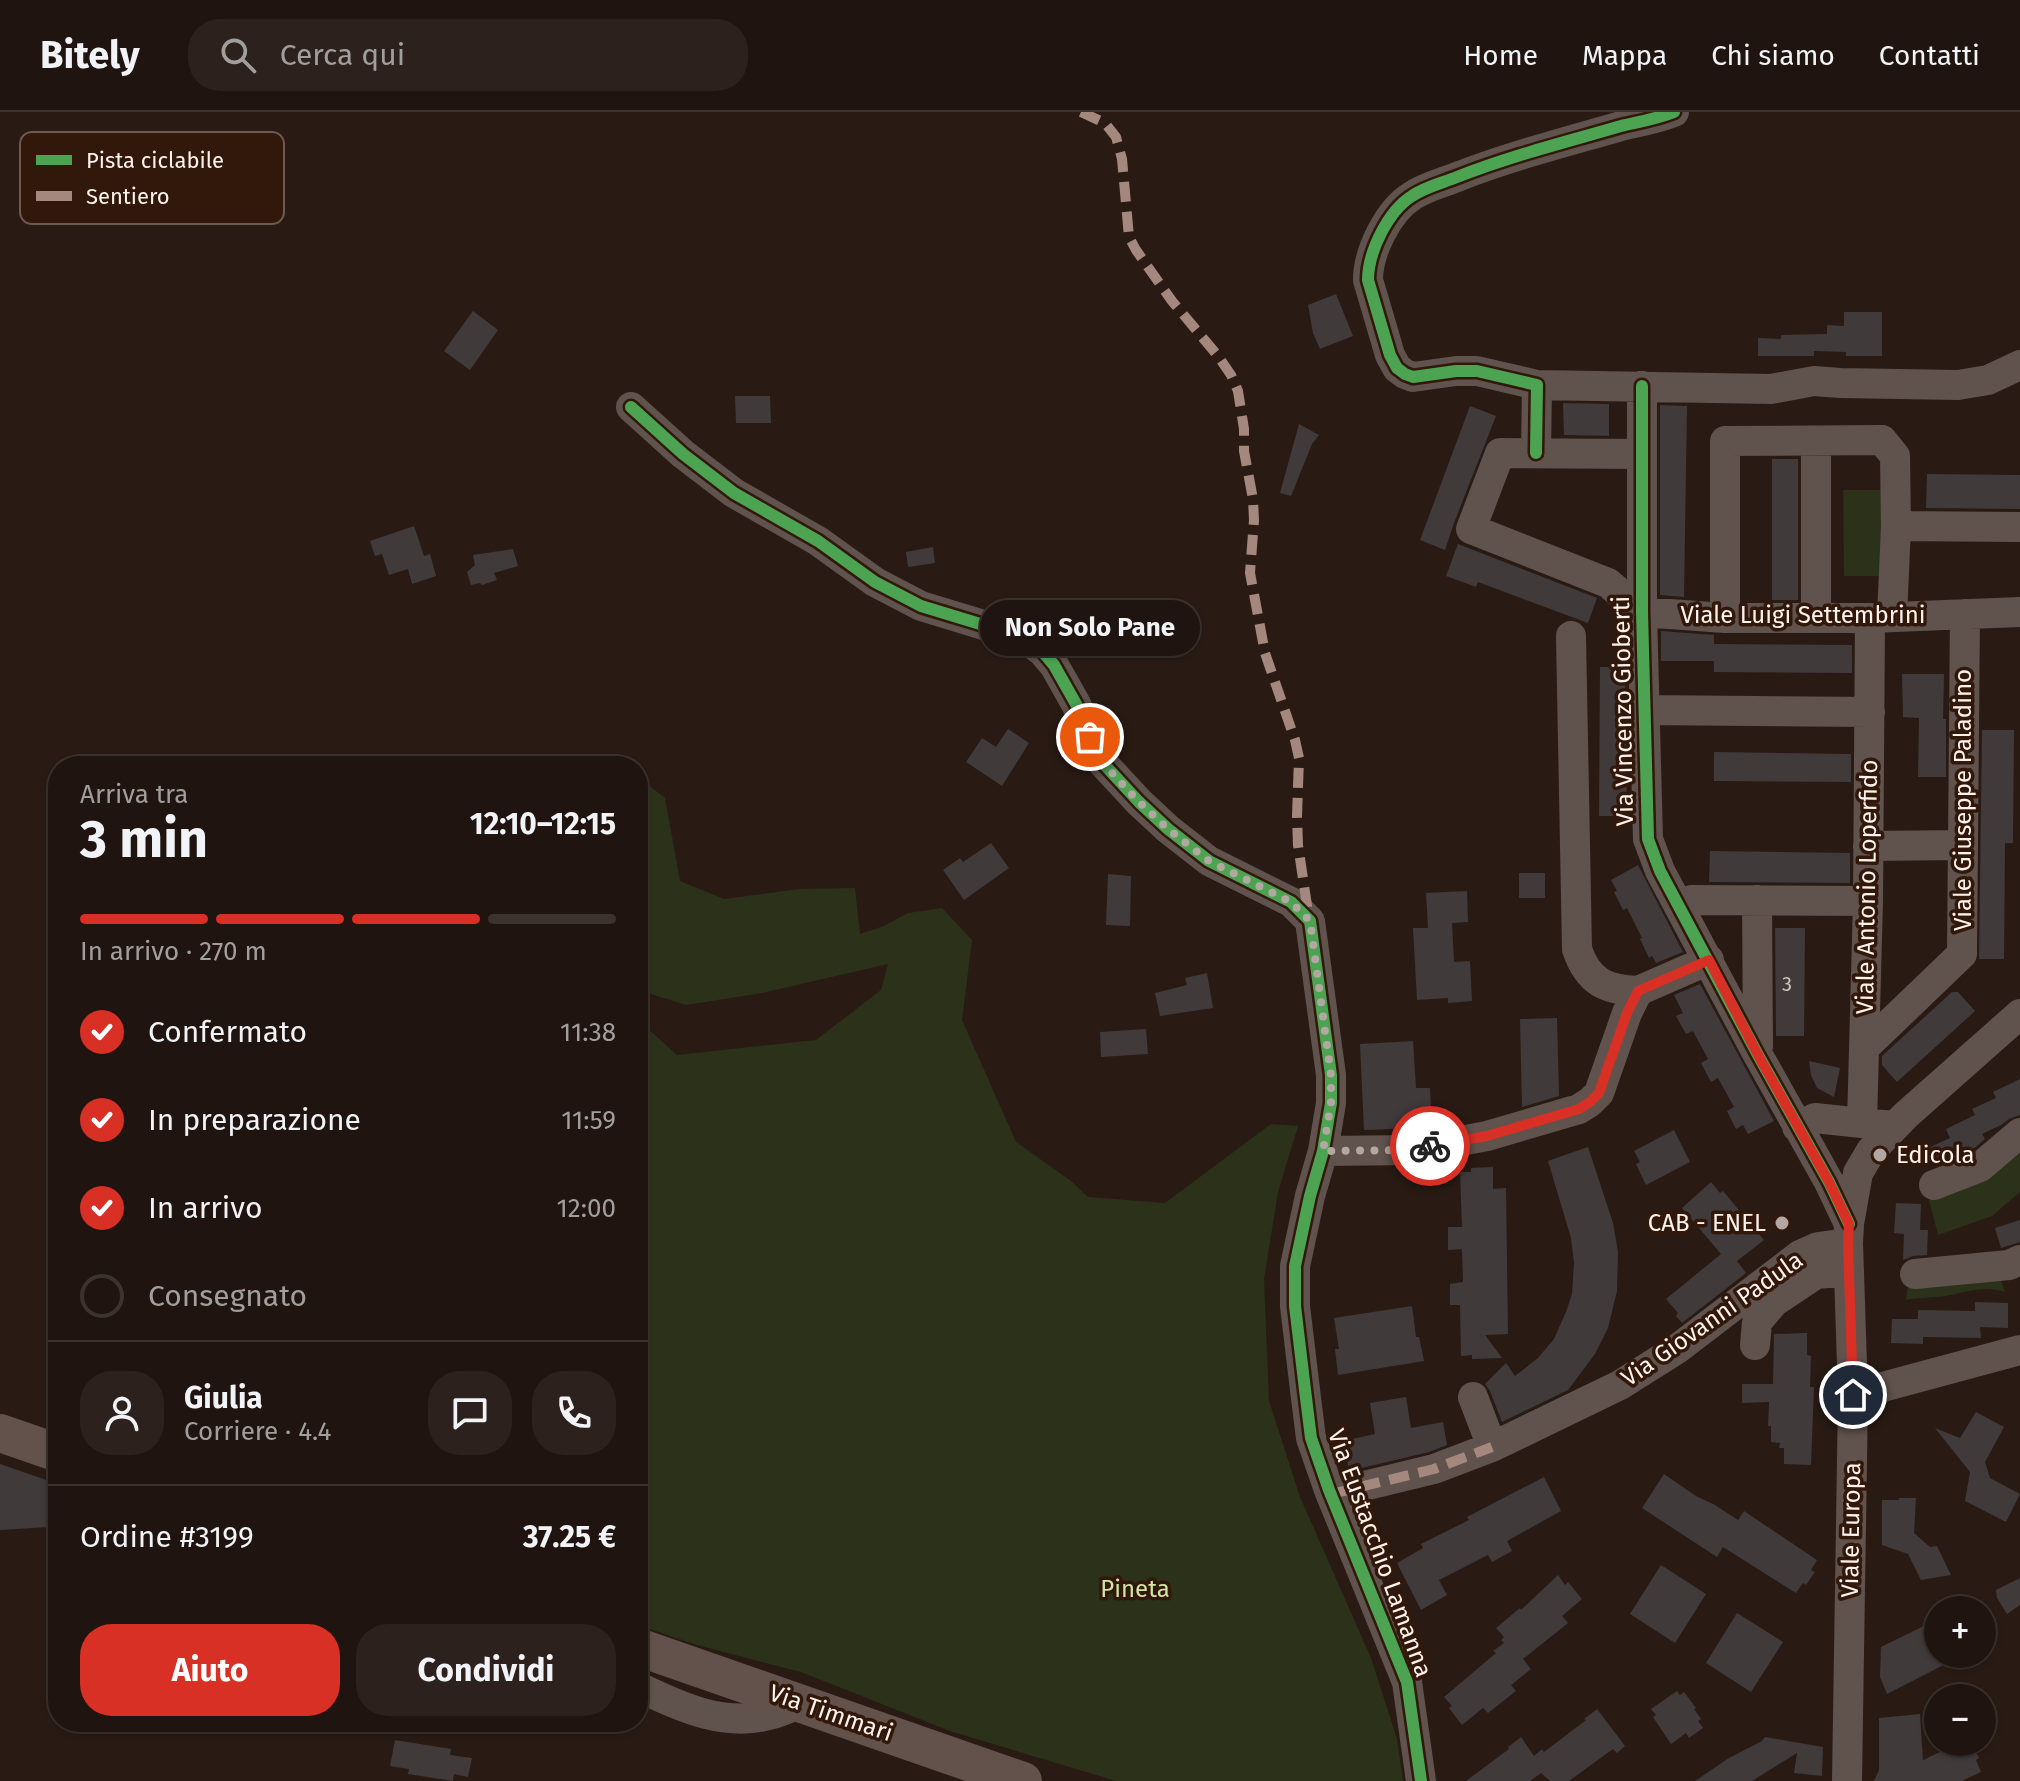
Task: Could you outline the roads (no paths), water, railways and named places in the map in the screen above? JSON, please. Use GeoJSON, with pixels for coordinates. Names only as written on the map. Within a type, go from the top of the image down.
{"type":"FeatureCollection","features":[{"type":"Feature","properties":{"kind":"main road"},"geometry":{"type":"LineString","coordinates":[[0,1433],[48,1450]]}},
{"type":"Feature","properties":{"kind":"main road","name":"Via Timmari"},"geometry":{"type":"LineString","coordinates":[[648,1650],[1023,1781]]}},
{"type":"Feature","properties":{"kind":"street"},"geometry":{"type":"LineString","coordinates":[[1674,112],[1643,116],[1485,166],[1410,197],[1392,214],[1372,253],[1368,268],[1372,295],[1390,355],[1397,368],[1413,377],[1477,371],[1537,385],[1771,389],[1814,381],[1958,385],[1988,380],[2020,365]]}},
{"type":"Feature","properties":{"kind":"street"},"geometry":{"type":"LineString","coordinates":[[1536,453],[1537,385]]}},
{"type":"Feature","properties":{"kind":"street","name":"Via Vincenzo Gioberti"},"geometry":{"type":"LineString","coordinates":[[1642,386],[1642,612],[1648,839],[1660,871],[1829,1182],[1849,1246]]}},
{"type":"Feature","properties":{"kind":"street","name":"Via Eustacchio Lamanna"},"geometry":{"type":"LineString","coordinates":[[631,407],[683,454],[734,493],[818,541],[875,582],[921,606],[1023,637],[1035,645],[1054,665],[1076,704],[1101,761],[1139,802],[1209,861],[1291,902],[1310,921],[1331,1075],[1331,1103],[1323,1151],[1295,1266],[1295,1306],[1311,1438],[1407,1682],[1421,1781]]}},
{"type":"Feature","properties":{"kind":"street","name":"Viale Antonio Loperfido"},"geometry":{"type":"LineString","coordinates":[[1725,618],[1725,441],[1882,440],[1895,456],[1896,526],[1870,712],[1862,1123]]}},
{"type":"Feature","properties":{"kind":"street"},"geometry":{"type":"LineString","coordinates":[[1816,441],[1816,618]]}},
{"type":"Feature","properties":{"kind":"street","name":"Via Vincenzo Gioberti"},"geometry":{"type":"LineString","coordinates":[[1642,454],[1500,453],[1471,529],[1608,583],[1642,612]]}},
{"type":"Feature","properties":{"kind":"street"},"geometry":{"type":"LineString","coordinates":[[1896,526],[2020,527]]}},
{"type":"Feature","properties":{"kind":"street","name":"Viale Luigi Settembrini"},"geometry":{"type":"LineString","coordinates":[[1642,612],[1725,618],[1881,618],[1965,614]]}},
{"type":"Feature","properties":{"kind":"street"},"geometry":{"type":"LineString","coordinates":[[1965,614],[2020,612]]}},
{"type":"Feature","properties":{"kind":"street","name":"Viale Giuseppe Paladino"},"geometry":{"type":"LineString","coordinates":[[1864,1048],[1962,954],[1965,614]]}},
{"type":"Feature","properties":{"kind":"street"},"geometry":{"type":"LineString","coordinates":[[1571,636],[1577,949],[1582,964],[1603,985],[1638,991],[1709,960]]}},
{"type":"Feature","properties":{"kind":"street"},"geometry":{"type":"LineString","coordinates":[[1644,710],[1870,712]]}},
{"type":"Feature","properties":{"kind":"street"},"geometry":{"type":"LineString","coordinates":[[1868,846],[1963,845]]}},
{"type":"Feature","properties":{"kind":"street"},"geometry":{"type":"LineString","coordinates":[[1679,906],[1691,900],[1868,901]]}},
{"type":"Feature","properties":{"kind":"street","name":"Via Vincenzo Gioberti"},"geometry":{"type":"LineString","coordinates":[[1757,900],[1758,1055]]}},
{"type":"Feature","properties":{"kind":"street"},"geometry":{"type":"LineString","coordinates":[[1323,1151],[1413,1150],[1487,1136],[1579,1109],[1599,1093],[1627,1013],[1638,991]]}},
{"type":"Feature","properties":{"kind":"street","name":"Viale Europa"},"geometry":{"type":"LineString","coordinates":[[1847,1781],[1853,1395],[1849,1246],[1858,1173],[1871,1151],[1894,1126],[2020,1014]]}},
{"type":"Feature","properties":{"kind":"street"},"geometry":{"type":"LineString","coordinates":[[1797,1127],[1815,1118],[1894,1126]]}},
{"type":"Feature","properties":{"kind":"street"},"geometry":{"type":"LineString","coordinates":[[1934,1185],[1980,1167],[2020,1133]]}},
{"type":"Feature","properties":{"kind":"street"},"geometry":{"type":"LineString","coordinates":[[1755,1345],[1757,1322],[1774,1302],[1816,1274],[1849,1246]]}},
{"type":"Feature","properties":{"kind":"street","name":"Via Giovanni Padula"},"geometry":{"type":"LineString","coordinates":[[1331,1494],[1434,1469],[1492,1447],[1620,1385],[1677,1349],[1800,1255],[1818,1247],[1849,1246]]}},
{"type":"Feature","properties":{"kind":"street"},"geometry":{"type":"LineString","coordinates":[[1915,1274],[2014,1262]]}},
{"type":"Feature","properties":{"kind":"street"},"geometry":{"type":"LineString","coordinates":[[1853,1395],[2020,1350]]}},
{"type":"Feature","properties":{"kind":"street"},"geometry":{"type":"LineString","coordinates":[[1473,1397],[1492,1447]]}},
{"type":"Feature","properties":{"kind":"street"},"geometry":{"type":"LineString","coordinates":[[648,1692],[718,1718],[745,1719],[771,1715],[802,1703]]}},
{"type":"Feature","properties":{"kind":"place","name":"Non Solo Pane"},"geometry":{"type":"Point","coordinates":[1090,737]}},
{"type":"Feature","properties":{"kind":"place","name":"Edicola"},"geometry":{"type":"Point","coordinates":[1880,1155]}},
{"type":"Feature","properties":{"kind":"place","name":"CAB - ENEL"},"geometry":{"type":"Point","coordinates":[1782,1223]}},
{"type":"Feature","properties":{"kind":"park label","name":"Pineta"},"geometry":{"type":"Point","coordinates":[1135,1589]}}]}
